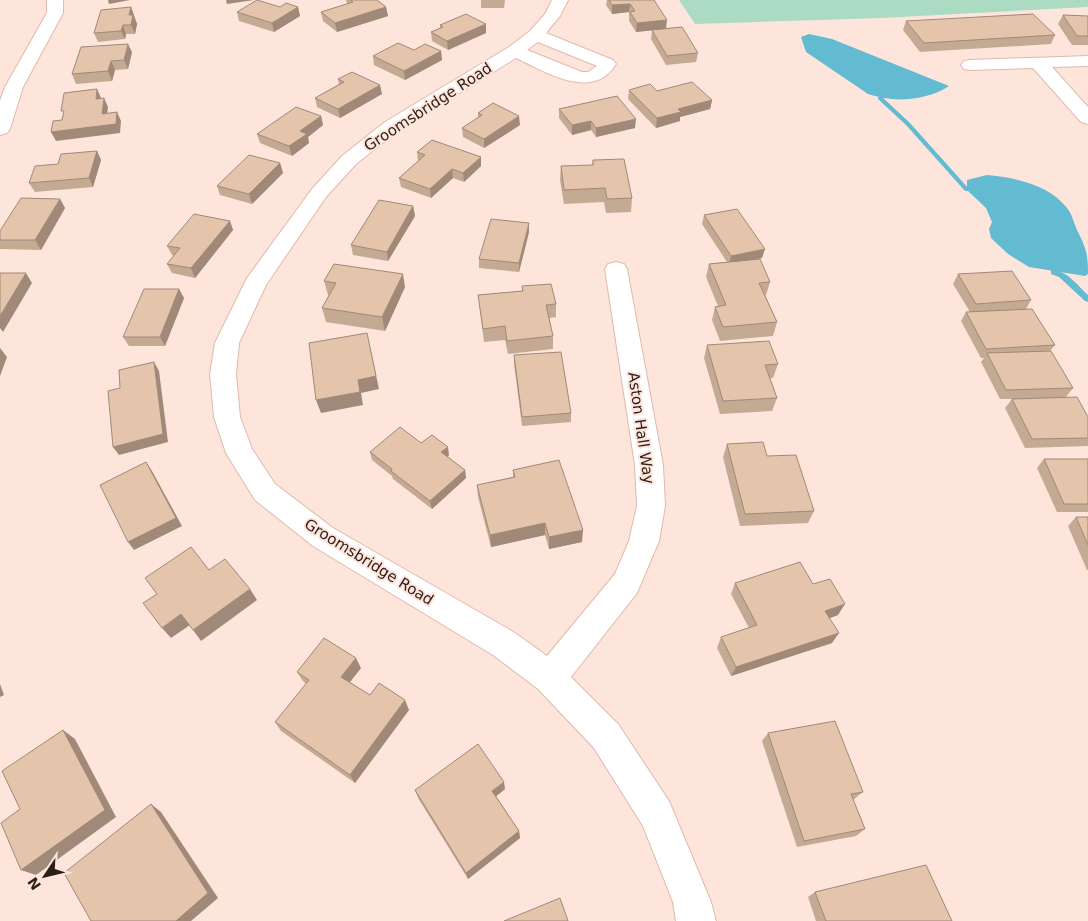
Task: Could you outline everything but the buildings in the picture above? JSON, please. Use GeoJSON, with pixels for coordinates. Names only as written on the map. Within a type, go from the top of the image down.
{"type":"FeatureCollection","features":[{"type":"Feature","properties":{"kind":"street"},"geometry":{"type":"LineString","coordinates":[[0,129],[14,87],[54,13],[55,0]]}},
{"type":"Feature","properties":{"kind":"street","name":"Groomsbridge Road"},"geometry":{"type":"LineString","coordinates":[[560,0],[552,16],[526,43],[392,126],[349,160],[319,193],[255,283],[227,344],[223,374],[227,417],[240,453],[265,492],[323,537],[504,644],[550,678],[606,736],[656,814],[692,902],[696,921]]}},
{"type":"Feature","properties":{"kind":"street"},"geometry":{"type":"LineString","coordinates":[[970,65],[1088,61]]}},
{"type":"Feature","properties":{"kind":"street"},"geometry":{"type":"LineString","coordinates":[[1037,62],[1085,112]]}},
{"type":"Feature","properties":{"kind":"street","name":"Aston Hall Way"},"geometry":{"type":"LineString","coordinates":[[550,678],[626,583],[644,541],[651,506],[649,465],[616,269]]}},
{"type":"Feature","properties":{"kind":"green space"},"geometry":{"type":"Polygon","coordinates":[[[679,0],[1088,0],[1088,7],[882,18],[695,24],[679,0]]]}},
{"type":"Feature","properties":{"kind":"water"},"geometry":{"type":"Polygon","coordinates":[[[809,34],[832,39],[949,86],[930,95],[910,99],[888,99],[868,94],[806,52],[801,37],[809,34]]]}},
{"type":"Feature","properties":{"kind":"water"},"geometry":{"type":"Polygon","coordinates":[[[987,175],[1019,180],[1041,188],[1060,200],[1070,213],[1084,246],[1087,256],[1088,274],[1085,276],[1029,267],[1008,254],[991,238],[989,229],[992,222],[986,208],[967,190],[967,180],[987,175]]]}},
{"type":"Feature","properties":{"kind":"waterway"},"geometry":{"type":"LineString","coordinates":[[880,98],[908,124],[967,190]]}},
{"type":"Feature","properties":{"kind":"waterway"},"geometry":{"type":"LineString","coordinates":[[1054,272],[1062,275],[1088,299]]}}]}
